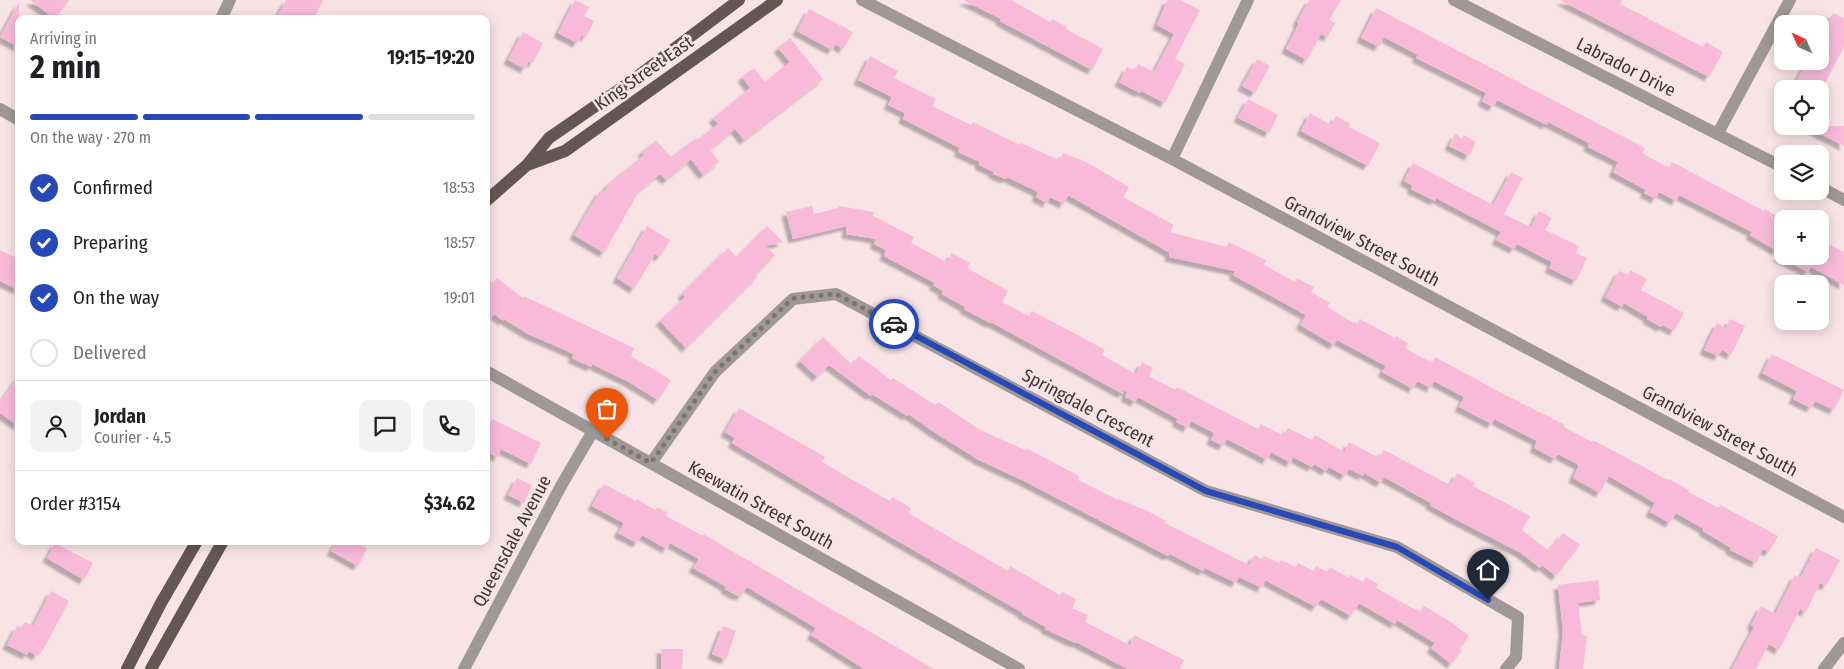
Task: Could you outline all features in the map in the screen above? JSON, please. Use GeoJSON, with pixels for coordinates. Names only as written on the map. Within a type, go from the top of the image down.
{"type":"FeatureCollection","features":[{"type":"Feature","properties":{"kind":"main road","name":"King Street East"},"geometry":{"type":"LineString","coordinates":[[490,197],[527,165],[549,138],[626,85],[739,0]]}},
{"type":"Feature","properties":{"kind":"main road","name":"King Street East"},"geometry":{"type":"LineString","coordinates":[[527,165],[564,151],[777,0]]}},
{"type":"Feature","properties":{"kind":"main road"},"geometry":{"type":"LineString","coordinates":[[127,669],[161,603],[195,545]]}},
{"type":"Feature","properties":{"kind":"main road"},"geometry":{"type":"LineString","coordinates":[[151,669],[221,545]]}},
{"type":"Feature","properties":{"kind":"street"},"geometry":{"type":"LineString","coordinates":[[223,15],[230,0]]}},
{"type":"Feature","properties":{"kind":"street","name":"Grandview Street South"},"geometry":{"type":"LineString","coordinates":[[862,0],[1172,159],[1844,517]]}},
{"type":"Feature","properties":{"kind":"street"},"geometry":{"type":"LineString","coordinates":[[1172,159],[1248,0]]}},
{"type":"Feature","properties":{"kind":"street","name":"Labrador Drive"},"geometry":{"type":"LineString","coordinates":[[1454,0],[1774,163]]}},
{"type":"Feature","properties":{"kind":"street"},"geometry":{"type":"LineString","coordinates":[[1718,133],[1790,0]]}},
{"type":"Feature","properties":{"kind":"street"},"geometry":{"type":"LineString","coordinates":[[0,110],[15,118]]}},
{"type":"Feature","properties":{"kind":"street"},"geometry":{"type":"LineString","coordinates":[[1829,192],[1844,200]]}},
{"type":"Feature","properties":{"kind":"street","name":"Springdale Crescent"},"geometry":{"type":"LineString","coordinates":[[651,463],[715,372],[793,298],[836,294],[1206,491],[1397,547],[1518,618],[1516,657],[1506,669]]}},
{"type":"Feature","properties":{"kind":"street","name":"Keewatin Street South"},"geometry":{"type":"LineString","coordinates":[[490,373],[1019,669]]}},
{"type":"Feature","properties":{"kind":"street","name":"Queensdale Avenue"},"geometry":{"type":"LineString","coordinates":[[464,669],[561,486],[593,431]]}},
{"type":"Feature","properties":{"kind":"street"},"geometry":{"type":"LineString","coordinates":[[1824,669],[1844,643]]}},
{"type":"Feature","properties":{"kind":"building"},"geometry":{"type":"Polygon","coordinates":[[[30,0],[69,0],[58,15],[50,15],[30,0]]]}},
{"type":"Feature","properties":{"kind":"building"},"geometry":{"type":"Polygon","coordinates":[[[286,0],[323,0],[316,15],[278,15],[286,0]]]}},
{"type":"Feature","properties":{"kind":"building"},"geometry":{"type":"Polygon","coordinates":[[[575,0],[589,7],[584,16],[594,21],[586,37],[582,35],[577,43],[558,33],[575,0]]]}},
{"type":"Feature","properties":{"kind":"building"},"geometry":{"type":"Polygon","coordinates":[[[963,0],[1011,0],[1050,22],[1052,19],[1067,27],[1066,29],[1103,49],[1092,70],[963,0]]]}},
{"type":"Feature","properties":{"kind":"building"},"geometry":{"type":"Polygon","coordinates":[[[1167,0],[1180,0],[1200,10],[1175,59],[1185,64],[1165,103],[1119,82],[1127,67],[1134,71],[1138,64],[1154,72],[1174,34],[1157,25],[1167,0]]]}},
{"type":"Feature","properties":{"kind":"building"},"geometry":{"type":"Polygon","coordinates":[[[1309,0],[1341,0],[1329,20],[1335,23],[1328,37],[1321,34],[1307,60],[1286,49],[1299,23],[1297,22],[1309,0]]]}},
{"type":"Feature","properties":{"kind":"building"},"geometry":{"type":"Polygon","coordinates":[[[1560,0],[1622,0],[1620,4],[1703,47],[1706,42],[1723,52],[1709,77],[1560,0]]]}},
{"type":"Feature","properties":{"kind":"building"},"geometry":{"type":"Polygon","coordinates":[[[19,2],[19,15],[15,15],[15,45],[0,37],[19,2]]]}},
{"type":"Feature","properties":{"kind":"building"},"geometry":{"type":"Polygon","coordinates":[[[1376,8],[1645,148],[1642,153],[1669,168],[1672,162],[1764,211],[1765,209],[1774,215],[1774,249],[1750,235],[1752,232],[1679,195],[1676,201],[1659,192],[1656,199],[1644,193],[1646,190],[1613,172],[1618,162],[1588,147],[1589,143],[1548,122],[1547,125],[1497,100],[1493,107],[1482,101],[1486,93],[1416,58],[1418,55],[1384,37],[1379,47],[1361,38],[1376,8]]]}},
{"type":"Feature","properties":{"kind":"building"},"geometry":{"type":"Polygon","coordinates":[[[809,9],[853,32],[843,49],[836,44],[832,50],[797,31],[809,9]]]}},
{"type":"Feature","properties":{"kind":"building"},"geometry":{"type":"Polygon","coordinates":[[[1833,13],[1844,18],[1844,47],[1827,80],[1797,80],[1802,70],[1829,70],[1829,21],[1833,13]]]}},
{"type":"Feature","properties":{"kind":"building"},"geometry":{"type":"Polygon","coordinates":[[[523,32],[543,43],[533,63],[529,61],[525,69],[508,60],[523,32]]]}},
{"type":"Feature","properties":{"kind":"building"},"geometry":{"type":"Polygon","coordinates":[[[790,38],[823,79],[744,140],[735,129],[710,149],[719,162],[703,175],[691,159],[666,180],[660,174],[639,191],[604,253],[574,235],[600,191],[604,192],[609,183],[644,155],[642,152],[656,140],[671,157],[718,124],[713,118],[750,88],[742,77],[754,68],[765,82],[790,62],[778,48],[790,38]]]}},
{"type":"Feature","properties":{"kind":"building"},"geometry":{"type":"Polygon","coordinates":[[[870,56],[898,71],[894,78],[936,99],[932,106],[971,125],[973,122],[1020,145],[1021,143],[1059,160],[1063,153],[1086,162],[1129,187],[1123,197],[1174,225],[1170,232],[1226,247],[1229,242],[1266,260],[1264,265],[1295,282],[1297,278],[1314,287],[1311,292],[1330,303],[1327,307],[1357,325],[1360,319],[1395,338],[1396,336],[1408,343],[1405,348],[1432,363],[1435,357],[1565,425],[1564,427],[1592,442],[1593,440],[1669,479],[1689,490],[1688,492],[1719,508],[1720,505],[1778,536],[1769,552],[1763,549],[1756,563],[1730,550],[1731,548],[1703,531],[1704,529],[1676,513],[1670,523],[1650,512],[1655,503],[1609,476],[1600,493],[1573,478],[1579,465],[1558,454],[1555,459],[1534,448],[1537,441],[1494,419],[1492,424],[1459,407],[1464,397],[1434,381],[1431,388],[1417,381],[1413,389],[1382,372],[1386,366],[1337,340],[1334,345],[1300,325],[1306,315],[1233,275],[1235,271],[1169,257],[1170,253],[1068,195],[1064,204],[1050,197],[1047,203],[1036,197],[1038,192],[1007,177],[1006,179],[993,174],[994,172],[979,165],[980,162],[958,152],[960,148],[903,119],[905,113],[888,105],[892,97],[858,80],[870,56]]]}},
{"type":"Feature","properties":{"kind":"building"},"geometry":{"type":"Polygon","coordinates":[[[1257,59],[1270,66],[1255,93],[1242,86],[1257,59]]]}},
{"type":"Feature","properties":{"kind":"building"},"geometry":{"type":"Polygon","coordinates":[[[1248,99],[1278,115],[1269,133],[1238,118],[1248,99]]]}},
{"type":"Feature","properties":{"kind":"building"},"geometry":{"type":"Polygon","coordinates":[[[1310,113],[1331,125],[1336,116],[1350,124],[1349,127],[1380,143],[1368,166],[1301,131],[1310,113]]]}},
{"type":"Feature","properties":{"kind":"building"},"geometry":{"type":"Polygon","coordinates":[[[1829,126],[1844,126],[1844,146],[1823,135],[1829,135],[1829,126]]]}},
{"type":"Feature","properties":{"kind":"building"},"geometry":{"type":"Polygon","coordinates":[[[1455,134],[1462,138],[1464,135],[1476,142],[1469,156],[1449,146],[1455,134]]]}},
{"type":"Feature","properties":{"kind":"building"},"geometry":{"type":"Polygon","coordinates":[[[1413,163],[1493,205],[1511,172],[1523,178],[1504,214],[1531,227],[1539,211],[1552,218],[1545,230],[1579,246],[1576,253],[1587,258],[1576,281],[1549,268],[1552,262],[1517,244],[1514,249],[1496,240],[1501,232],[1436,198],[1435,201],[1411,189],[1413,186],[1404,181],[1413,163]]]}},
{"type":"Feature","properties":{"kind":"building"},"geometry":{"type":"Polygon","coordinates":[[[812,206],[814,214],[838,208],[839,206],[874,212],[873,216],[914,237],[911,243],[947,262],[952,253],[970,263],[967,268],[1008,291],[1002,302],[1029,316],[1032,311],[1085,339],[1105,350],[1102,355],[1136,374],[1142,362],[1153,368],[1149,376],[1175,390],[1177,387],[1258,429],[1261,424],[1284,436],[1288,428],[1312,440],[1315,435],[1344,452],[1349,442],[1379,458],[1384,450],[1450,485],[1457,473],[1475,483],[1473,486],[1530,516],[1522,530],[1549,551],[1563,533],[1580,545],[1556,576],[1542,565],[1540,568],[1521,553],[1455,519],[1430,505],[1431,503],[1384,477],[1381,483],[1364,473],[1363,476],[1349,469],[1345,476],[1329,467],[1326,471],[1314,464],[1312,467],[1293,457],[1291,463],[1271,452],[1267,460],[1227,439],[1223,446],[1211,440],[1214,433],[1191,421],[1188,428],[1176,422],[1178,419],[1138,397],[1135,402],[1125,397],[1127,392],[1124,390],[1123,394],[964,309],[965,307],[942,294],[943,291],[933,285],[935,283],[884,256],[886,250],[874,244],[876,239],[846,234],[847,226],[793,239],[786,212],[812,206]]]}},
{"type":"Feature","properties":{"kind":"building"},"geometry":{"type":"Polygon","coordinates":[[[647,226],[670,240],[660,257],[655,254],[634,289],[617,278],[647,226]]]}},
{"type":"Feature","properties":{"kind":"building"},"geometry":{"type":"Polygon","coordinates":[[[767,226],[783,242],[766,246],[775,255],[755,275],[757,277],[686,348],[660,321],[685,297],[682,294],[728,248],[737,257],[767,226]]]}},
{"type":"Feature","properties":{"kind":"building"},"geometry":{"type":"Polygon","coordinates":[[[1829,244],[1844,252],[1844,285],[1829,277],[1829,275],[1811,267],[1808,272],[1794,265],[1829,265],[1829,244]]]}},
{"type":"Feature","properties":{"kind":"building"},"geometry":{"type":"Polygon","coordinates":[[[0,250],[15,257],[15,288],[0,281],[0,250]]]}},
{"type":"Feature","properties":{"kind":"building"},"geometry":{"type":"Polygon","coordinates":[[[1630,270],[1647,279],[1641,290],[1684,313],[1674,331],[1663,325],[1661,327],[1624,303],[1622,307],[1605,297],[1619,271],[1628,275],[1630,270]]]}},
{"type":"Feature","properties":{"kind":"building"},"geometry":{"type":"Polygon","coordinates":[[[497,278],[523,298],[524,296],[634,348],[631,356],[671,380],[658,400],[629,382],[592,364],[591,367],[572,358],[574,354],[528,334],[494,314],[490,320],[490,281],[493,283],[497,278]]]}},
{"type":"Feature","properties":{"kind":"building"},"geometry":{"type":"Polygon","coordinates":[[[1730,319],[1745,326],[1731,355],[1722,350],[1718,356],[1704,350],[1717,323],[1726,328],[1730,319]]]}},
{"type":"Feature","properties":{"kind":"building"},"geometry":{"type":"Polygon","coordinates":[[[823,337],[852,365],[859,356],[891,380],[893,378],[935,405],[938,402],[980,430],[1025,450],[1026,448],[1079,476],[1078,480],[1118,500],[1148,511],[1166,521],[1165,523],[1249,565],[1254,555],[1262,559],[1264,556],[1279,563],[1281,560],[1296,567],[1298,563],[1313,571],[1316,566],[1327,572],[1330,567],[1349,578],[1350,575],[1363,582],[1366,577],[1378,584],[1376,588],[1420,612],[1424,606],[1451,622],[1469,636],[1460,648],[1462,650],[1451,664],[1431,648],[1435,643],[1397,620],[1395,624],[1359,603],[1351,616],[1321,599],[1316,607],[1265,580],[1262,588],[1239,577],[1236,583],[1205,568],[1203,571],[1170,554],[1168,556],[1022,480],[979,460],[908,414],[907,416],[872,394],[871,396],[829,365],[817,377],[800,361],[823,337]]]}},
{"type":"Feature","properties":{"kind":"building"},"geometry":{"type":"Polygon","coordinates":[[[1772,354],[1844,390],[1834,410],[1815,401],[1811,408],[1793,399],[1797,391],[1762,373],[1772,354]]]}},
{"type":"Feature","properties":{"kind":"building"},"geometry":{"type":"Polygon","coordinates":[[[15,381],[15,423],[0,413],[0,402],[15,381]]]}},
{"type":"Feature","properties":{"kind":"building"},"geometry":{"type":"Polygon","coordinates":[[[739,408],[825,457],[822,462],[851,479],[890,501],[892,497],[911,508],[908,513],[1008,571],[1010,566],[1060,595],[1062,592],[1076,599],[1072,608],[1088,615],[1085,622],[1130,645],[1134,635],[1184,660],[1180,669],[1128,669],[1076,642],[1045,629],[1046,627],[1023,613],[732,443],[735,438],[725,432],[739,408]]]}},
{"type":"Feature","properties":{"kind":"building"},"geometry":{"type":"Polygon","coordinates":[[[492,419],[541,443],[531,464],[501,449],[498,457],[490,454],[490,423],[492,419]]]}},
{"type":"Feature","properties":{"kind":"building"},"geometry":{"type":"Polygon","coordinates":[[[517,478],[532,485],[524,503],[508,495],[517,478]]]}},
{"type":"Feature","properties":{"kind":"building"},"geometry":{"type":"Polygon","coordinates":[[[604,484],[636,501],[637,499],[655,510],[657,507],[668,513],[666,516],[703,536],[703,534],[934,669],[864,669],[811,635],[816,628],[747,587],[741,596],[738,596],[693,568],[699,559],[670,543],[667,549],[642,535],[637,543],[618,533],[624,523],[592,506],[604,484]]]}},
{"type":"Feature","properties":{"kind":"building"},"geometry":{"type":"Polygon","coordinates":[[[54,545],[59,545],[93,563],[84,580],[47,558],[54,545]]]}},
{"type":"Feature","properties":{"kind":"building"},"geometry":{"type":"Polygon","coordinates":[[[335,545],[360,545],[367,549],[358,566],[331,551],[335,545]]]}},
{"type":"Feature","properties":{"kind":"building"},"geometry":{"type":"Polygon","coordinates":[[[1816,548],[1840,560],[1826,586],[1820,583],[1806,612],[1800,609],[1779,650],[1769,644],[1756,669],[1732,669],[1754,627],[1751,625],[1761,606],[1775,614],[1795,575],[1800,578],[1816,548]]]}},
{"type":"Feature","properties":{"kind":"building"},"geometry":{"type":"Polygon","coordinates":[[[1598,580],[1600,600],[1578,603],[1582,635],[1587,636],[1583,669],[1559,669],[1563,631],[1558,585],[1598,580]]]}},
{"type":"Feature","properties":{"kind":"building"},"geometry":{"type":"Polygon","coordinates":[[[51,591],[69,601],[43,650],[41,649],[37,656],[29,651],[27,655],[7,645],[17,626],[21,628],[25,622],[33,626],[51,591]]]}},
{"type":"Feature","properties":{"kind":"building"},"geometry":{"type":"Polygon","coordinates":[[[723,626],[736,631],[726,660],[712,654],[723,626]]]}},
{"type":"Feature","properties":{"kind":"building"},"geometry":{"type":"Polygon","coordinates":[[[661,649],[683,649],[682,669],[661,669],[661,649]]]}},
{"type":"Feature","properties":{"kind":"way so far"},"geometry":{"type":"LineString","coordinates":[[607,439],[651,463],[715,372],[793,298],[836,294],[894,324]]}},
{"type":"Feature","properties":{"kind":"route"},"geometry":{"type":"LineString","coordinates":[[894,324],[1206,491],[1397,547],[1488,600]]}}]}
